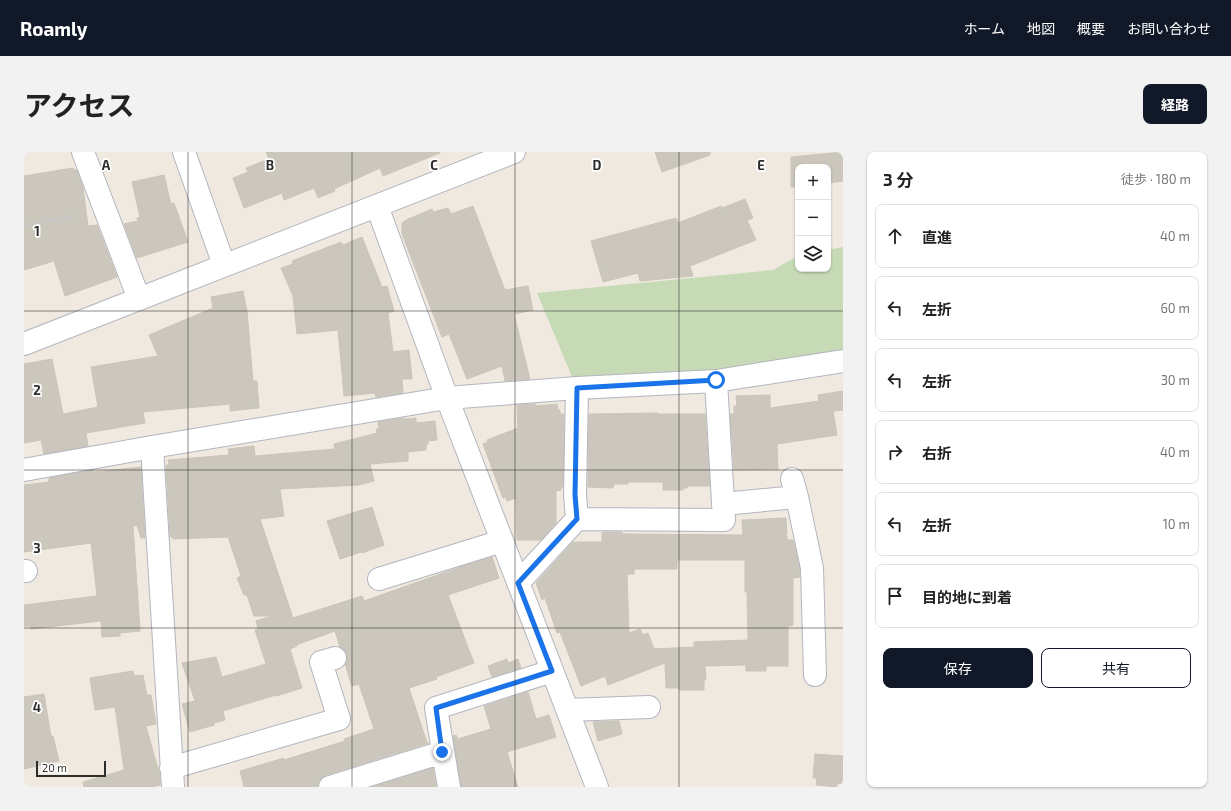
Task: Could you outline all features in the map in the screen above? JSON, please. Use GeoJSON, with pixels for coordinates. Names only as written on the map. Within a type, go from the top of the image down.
{"type":"FeatureCollection","features":[{"type":"Feature","properties":{"kind":"street"},"geometry":{"type":"LineString","coordinates":[[83,152],[139,299]]}},
{"type":"Feature","properties":{"kind":"street"},"geometry":{"type":"LineString","coordinates":[[184,152],[224,265]]}},
{"type":"Feature","properties":{"kind":"street"},"geometry":{"type":"LineString","coordinates":[[24,344],[377,206],[490,156],[514,152]]}},
{"type":"Feature","properties":{"kind":"street"},"geometry":{"type":"LineString","coordinates":[[377,206],[447,398],[597,787]]}},
{"type":"Feature","properties":{"kind":"street"},"geometry":{"type":"LineString","coordinates":[[24,470],[447,398],[577,388],[716,380],[843,361]]}},
{"type":"Feature","properties":{"kind":"street"},"geometry":{"type":"LineString","coordinates":[[577,519],[724,520],[716,380]]}},
{"type":"Feature","properties":{"kind":"street"},"geometry":{"type":"LineString","coordinates":[[518,583],[577,519],[575,495],[577,388]]}},
{"type":"Feature","properties":{"kind":"street"},"geometry":{"type":"LineString","coordinates":[[152,447],[172,778],[339,719],[321,662]]}},
{"type":"Feature","properties":{"kind":"street"},"geometry":{"type":"LineString","coordinates":[[723,504],[795,488],[812,568],[815,675]]}},
{"type":"Feature","properties":{"kind":"street"},"geometry":{"type":"LineString","coordinates":[[379,580],[502,541]]}},
{"type":"Feature","properties":{"kind":"street"},"geometry":{"type":"LineString","coordinates":[[449,787],[442,752],[436,708],[552,671]]}},
{"type":"Feature","properties":{"kind":"street"},"geometry":{"type":"LineString","coordinates":[[568,710],[649,707]]}},
{"type":"Feature","properties":{"kind":"street"},"geometry":{"type":"LineString","coordinates":[[330,787],[442,752]]}},
{"type":"Feature","properties":{"kind":"path"},"geometry":{"type":"LineString","coordinates":[[24,225],[105,211]]}},
{"type":"Feature","properties":{"kind":"green space"},"geometry":{"type":"Polygon","coordinates":[[[843,247],[843,357],[716,372],[573,379],[537,293],[773,270],[795,258],[795,272],[831,272],[831,249],[843,247]]]}},
{"type":"Feature","properties":{"kind":"building"},"geometry":{"type":"Polygon","coordinates":[[[266,152],[440,153],[383,176],[380,168],[318,198],[314,188],[284,200],[282,193],[244,208],[233,178],[248,172],[246,168],[269,159],[266,152]]]}},
{"type":"Feature","properties":{"kind":"building"},"geometry":{"type":"Polygon","coordinates":[[[655,152],[710,152],[710,155],[662,172],[655,152]]]}},
{"type":"Feature","properties":{"kind":"building"},"geometry":{"type":"Polygon","coordinates":[[[843,152],[843,181],[831,183],[831,164],[795,164],[795,187],[791,187],[791,157],[843,152]]]}},
{"type":"Feature","properties":{"kind":"building"},"geometry":{"type":"Polygon","coordinates":[[[73,168],[74,170],[77,170],[83,187],[88,226],[97,225],[117,277],[65,296],[54,261],[24,270],[24,176],[73,168]]]}},
{"type":"Feature","properties":{"kind":"building"},"geometry":{"type":"Polygon","coordinates":[[[164,175],[171,204],[174,203],[188,242],[137,258],[124,224],[138,221],[137,218],[140,217],[132,182],[164,175]]]}},
{"type":"Feature","properties":{"kind":"building"},"geometry":{"type":"Polygon","coordinates":[[[745,199],[753,218],[747,220],[756,240],[690,266],[693,276],[640,281],[638,273],[603,282],[591,241],[676,218],[678,223],[721,206],[722,208],[745,199]]]}},
{"type":"Feature","properties":{"kind":"building"},"geometry":{"type":"Polygon","coordinates":[[[473,206],[505,290],[528,286],[533,310],[514,314],[530,379],[505,381],[502,366],[467,379],[449,334],[442,337],[402,234],[402,223],[432,209],[433,212],[448,208],[451,214],[473,206]]]}},
{"type":"Feature","properties":{"kind":"building"},"geometry":{"type":"Polygon","coordinates":[[[362,237],[382,287],[387,286],[394,311],[388,313],[393,352],[409,350],[412,379],[402,379],[403,393],[376,397],[375,393],[344,396],[338,330],[297,334],[293,296],[281,268],[293,264],[292,261],[341,242],[343,245],[362,237]]]}},
{"type":"Feature","properties":{"kind":"building"},"geometry":{"type":"Polygon","coordinates":[[[243,291],[247,311],[253,381],[257,381],[259,408],[230,411],[230,404],[143,412],[145,423],[86,433],[88,446],[44,454],[41,440],[24,443],[24,364],[52,359],[63,414],[98,407],[91,367],[158,356],[149,335],[213,308],[211,297],[243,291]]]}},
{"type":"Feature","properties":{"kind":"building"},"geometry":{"type":"Polygon","coordinates":[[[843,391],[843,410],[833,411],[837,435],[777,444],[778,469],[734,470],[730,414],[734,414],[734,406],[737,406],[736,396],[770,395],[770,408],[819,401],[818,395],[843,391]]]}},
{"type":"Feature","properties":{"kind":"building"},"geometry":{"type":"Polygon","coordinates":[[[536,404],[536,406],[557,404],[560,414],[564,414],[563,487],[561,487],[561,490],[556,491],[556,523],[541,540],[517,540],[516,498],[507,501],[506,497],[503,498],[483,444],[488,442],[487,440],[518,428],[517,405],[536,404]]]}},
{"type":"Feature","properties":{"kind":"building"},"geometry":{"type":"Polygon","coordinates":[[[589,414],[705,414],[710,486],[687,486],[687,488],[683,488],[683,490],[663,490],[663,482],[628,482],[628,484],[614,484],[613,488],[588,487],[589,414]]]}},
{"type":"Feature","properties":{"kind":"building"},"geometry":{"type":"Polygon","coordinates":[[[404,418],[416,418],[416,423],[435,421],[437,440],[428,441],[428,444],[426,444],[426,450],[408,452],[408,461],[370,464],[374,481],[359,485],[280,489],[284,516],[260,519],[293,618],[362,596],[364,601],[492,557],[499,578],[448,595],[474,663],[436,677],[437,679],[409,688],[427,743],[429,743],[326,775],[321,779],[318,787],[244,787],[240,771],[284,758],[284,760],[345,741],[344,739],[374,729],[359,684],[352,686],[345,664],[347,661],[347,654],[344,649],[340,647],[335,631],[296,645],[297,646],[290,649],[302,688],[223,711],[225,720],[190,732],[182,704],[195,701],[182,663],[216,657],[222,677],[266,664],[255,630],[258,629],[256,621],[272,616],[254,616],[247,595],[244,595],[237,578],[241,576],[228,537],[173,539],[173,537],[170,537],[166,465],[169,465],[168,460],[229,455],[228,449],[254,446],[255,456],[335,449],[334,444],[377,433],[376,429],[379,429],[378,422],[404,418]]]}},
{"type":"Feature","properties":{"kind":"building"},"geometry":{"type":"Polygon","coordinates":[[[141,467],[145,538],[141,538],[137,525],[133,526],[140,631],[120,633],[120,636],[102,637],[101,621],[31,629],[30,626],[24,626],[24,605],[97,596],[91,543],[24,552],[24,485],[49,482],[49,478],[92,470],[93,472],[141,467]]]}},
{"type":"Feature","properties":{"kind":"building"},"geometry":{"type":"Polygon","coordinates":[[[372,507],[384,545],[340,559],[327,521],[372,507]]]}},
{"type":"Feature","properties":{"kind":"building"},"geometry":{"type":"Polygon","coordinates":[[[786,518],[787,540],[793,540],[800,569],[800,577],[793,578],[793,625],[788,626],[788,666],[766,666],[766,671],[746,671],[746,665],[705,666],[706,680],[704,680],[704,690],[679,690],[679,688],[666,688],[665,663],[608,685],[605,676],[581,686],[560,632],[557,633],[545,598],[542,600],[536,583],[573,542],[602,542],[602,532],[622,532],[622,534],[743,535],[742,520],[786,518]],[[677,560],[677,569],[634,569],[634,574],[627,574],[629,633],[640,629],[643,635],[648,633],[654,649],[694,647],[694,642],[748,640],[745,560],[677,560]]]}},
{"type":"Feature","properties":{"kind":"building"},"geometry":{"type":"Polygon","coordinates":[[[507,659],[508,663],[518,659],[521,668],[492,677],[488,666],[507,659]]]}},
{"type":"Feature","properties":{"kind":"building"},"geometry":{"type":"Polygon","coordinates":[[[133,671],[134,676],[143,675],[147,695],[151,695],[156,724],[146,726],[160,776],[160,785],[152,787],[84,787],[83,782],[124,770],[115,707],[95,710],[90,678],[133,671]]]}},
{"type":"Feature","properties":{"kind":"building"},"geometry":{"type":"Polygon","coordinates":[[[528,692],[536,719],[549,715],[556,737],[507,752],[518,787],[461,787],[453,736],[456,735],[458,739],[491,729],[484,706],[528,692]]]}},
{"type":"Feature","properties":{"kind":"building"},"geometry":{"type":"Polygon","coordinates":[[[44,694],[51,736],[53,736],[59,761],[24,769],[24,697],[44,694]]]}},
{"type":"Feature","properties":{"kind":"building"},"geometry":{"type":"Polygon","coordinates":[[[619,721],[622,734],[598,741],[593,722],[619,721]]]}},
{"type":"Feature","properties":{"kind":"building"},"geometry":{"type":"Polygon","coordinates":[[[815,754],[843,756],[843,784],[837,783],[837,787],[816,785],[817,778],[813,778],[815,754]]]}},
{"type":"Feature","properties":{"kind":"building"},"geometry":{"type":"Polygon","coordinates":[[[433,768],[436,787],[372,787],[433,768]]]}},
{"type":"Feature","properties":{"kind":"route"},"geometry":{"type":"LineString","coordinates":[[442,752],[436,708],[552,671],[518,583],[577,519],[575,495],[577,388],[716,380]]}}]}
